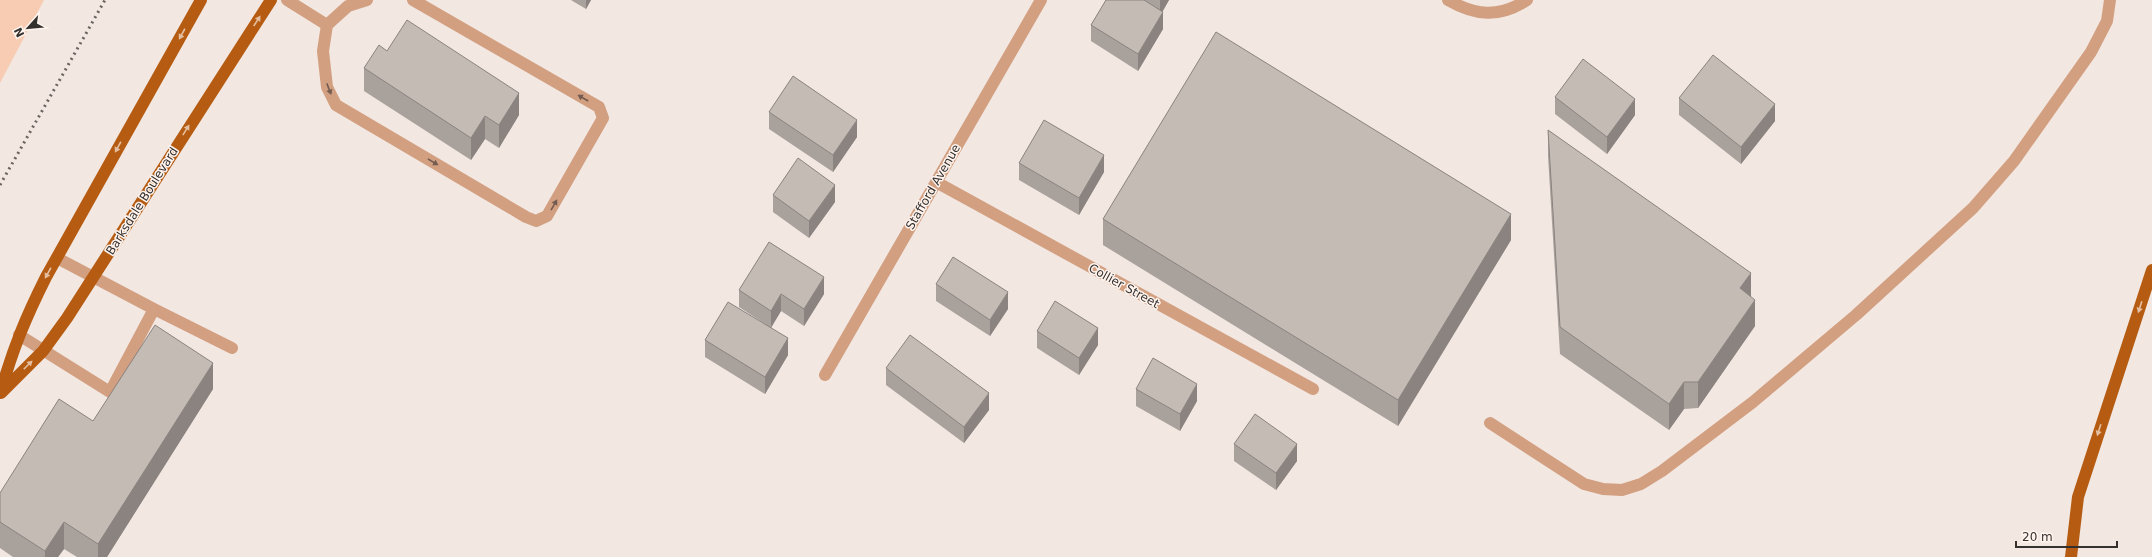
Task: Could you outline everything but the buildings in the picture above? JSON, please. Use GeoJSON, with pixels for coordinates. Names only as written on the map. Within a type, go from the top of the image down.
{"type":"FeatureCollection","features":[{"type":"Feature","properties":{"kind":"main road","name":"Barksdale Boulevard"},"geometry":{"type":"LineString","coordinates":[[0,394],[12,352],[19,335],[57,258],[201,0]]}},
{"type":"Feature","properties":{"kind":"main road","name":"Barksdale Boulevard"},"geometry":{"type":"LineString","coordinates":[[0,394],[43,351],[93,278],[206,98],[271,0]]}},
{"type":"Feature","properties":{"kind":"main road"},"geometry":{"type":"LineString","coordinates":[[2072,557],[2078,497],[2152,270]]}},
{"type":"Feature","properties":{"kind":"street"},"geometry":{"type":"LineString","coordinates":[[287,0],[327,25]]}},
{"type":"Feature","properties":{"kind":"street"},"geometry":{"type":"LineString","coordinates":[[367,0],[348,6],[327,25],[323,51],[327,87],[336,105],[526,218],[536,221],[547,216],[603,118],[599,107],[413,0]]}},
{"type":"Feature","properties":{"kind":"street","name":"Stafford Avenue"},"geometry":{"type":"LineString","coordinates":[[825,374],[1041,0]]}},
{"type":"Feature","properties":{"kind":"street"},"geometry":{"type":"LineString","coordinates":[[1448,0],[1465,10],[1488,13],[1505,11],[1527,0]]}},
{"type":"Feature","properties":{"kind":"street"},"geometry":{"type":"LineString","coordinates":[[1490,423],[1584,484],[1603,489],[1622,490],[1641,484],[1662,471],[1753,402],[1856,315],[1973,208],[2014,161],[2091,52],[2107,21],[2110,0]]}},
{"type":"Feature","properties":{"kind":"street","name":"Collier Street"},"geometry":{"type":"LineString","coordinates":[[936,182],[1313,389]]}},
{"type":"Feature","properties":{"kind":"street"},"geometry":{"type":"LineString","coordinates":[[57,258],[154,310],[232,348]]}},
{"type":"Feature","properties":{"kind":"street"},"geometry":{"type":"LineString","coordinates":[[19,335],[110,392],[154,310]]}},
{"type":"Feature","properties":{"kind":"shaded area"},"geometry":{"type":"Polygon","coordinates":[[[0,0],[44,0],[0,83],[0,0]]]}},
{"type":"Feature","properties":{"kind":"railway"},"geometry":{"type":"LineString","coordinates":[[0,185],[105,0]]}}]}
